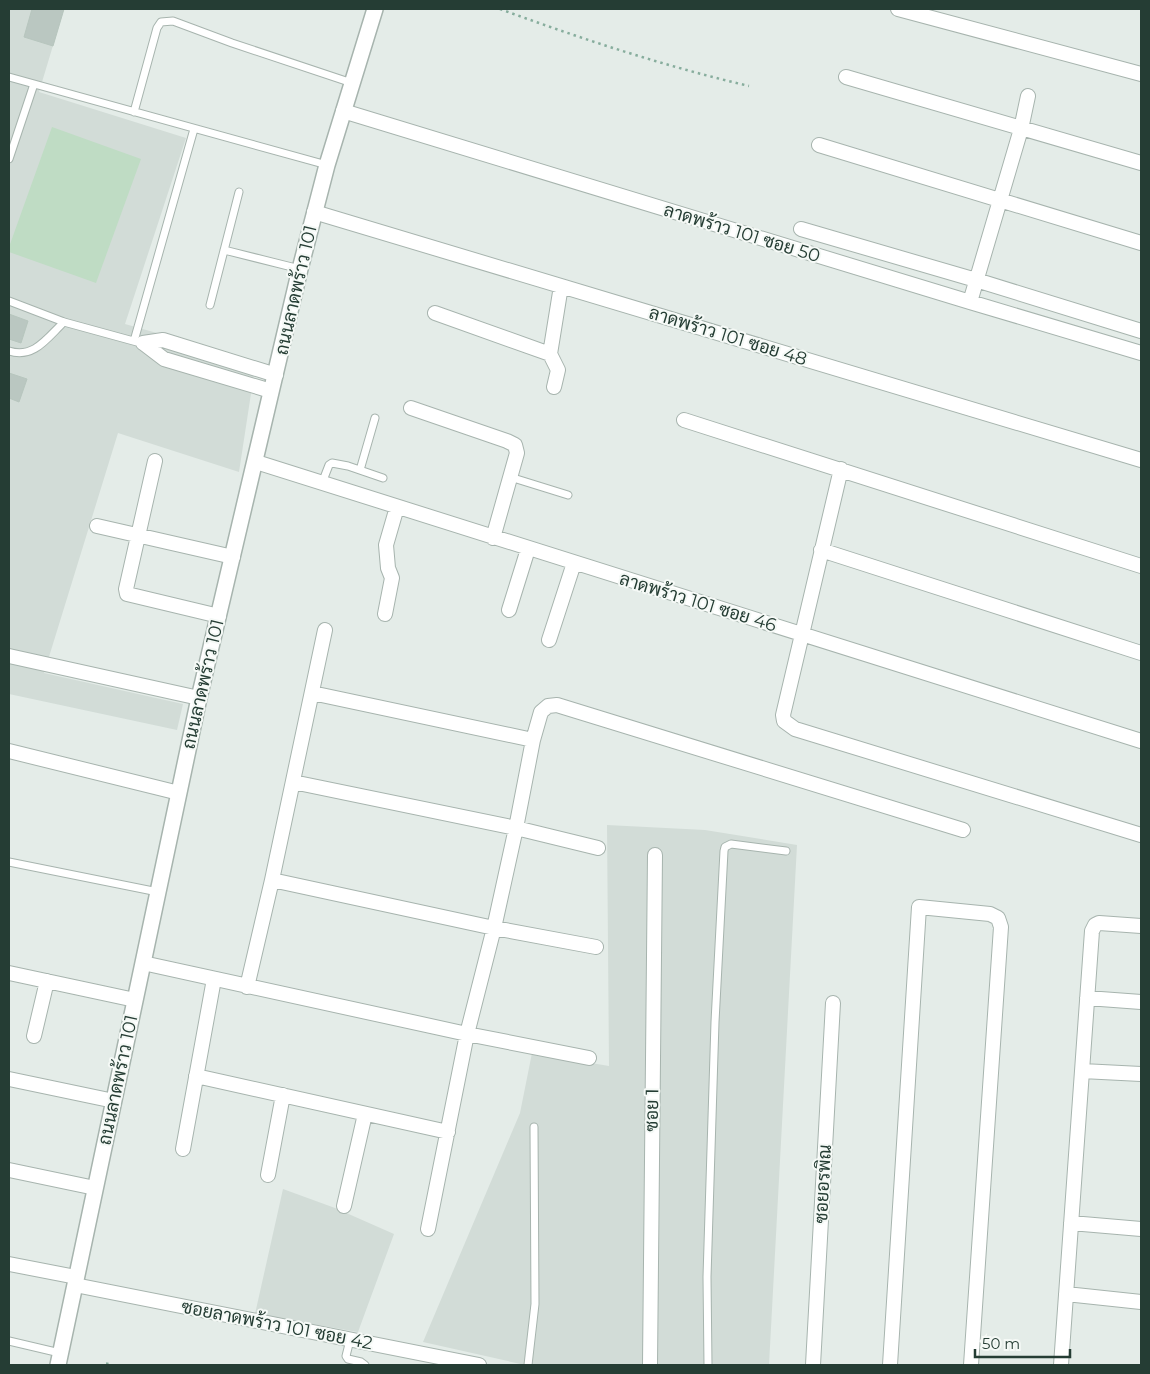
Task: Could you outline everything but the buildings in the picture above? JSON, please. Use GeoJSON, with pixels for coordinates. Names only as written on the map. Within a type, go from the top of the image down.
{"type":"FeatureCollection","features":[{"type":"Feature","properties":{"kind":"street","name":"ถนนลาดพร้าว 101"},"geometry":{"type":"LineString","coordinates":[[59,1359],[179,793],[271,391],[314,212],[375,9]]}},
{"type":"Feature","properties":{"kind":"street"},"geometry":{"type":"LineString","coordinates":[[898,9],[1141,74]]}},
{"type":"Feature","properties":{"kind":"street"},"geometry":{"type":"LineString","coordinates":[[846,78],[1141,163]]}},
{"type":"Feature","properties":{"kind":"street"},"geometry":{"type":"LineString","coordinates":[[970,302],[1021,129],[1028,96]]}},
{"type":"Feature","properties":{"kind":"street","name":"ลาดพร้าว 101 ซอย 50"},"geometry":{"type":"LineString","coordinates":[[343,111],[970,302],[1141,352]]}},
{"type":"Feature","properties":{"kind":"street"},"geometry":{"type":"LineString","coordinates":[[819,145],[1141,243]]}},
{"type":"Feature","properties":{"kind":"street","name":"ลาดพร้าว 101 ซอย 48"},"geometry":{"type":"LineString","coordinates":[[314,212],[1141,460]]}},
{"type":"Feature","properties":{"kind":"street"},"geometry":{"type":"LineString","coordinates":[[801,230],[976,280],[1141,331]]}},
{"type":"Feature","properties":{"kind":"street"},"geometry":{"type":"LineString","coordinates":[[554,387],[558,370],[550,354],[562,286]]}},
{"type":"Feature","properties":{"kind":"street"},"geometry":{"type":"LineString","coordinates":[[435,313],[550,354]]}},
{"type":"Feature","properties":{"kind":"street"},"geometry":{"type":"LineString","coordinates":[[138,342],[163,340],[276,375]]}},
{"type":"Feature","properties":{"kind":"street"},"geometry":{"type":"LineString","coordinates":[[138,342],[164,359],[271,391]]}},
{"type":"Feature","properties":{"kind":"street"},"geometry":{"type":"LineString","coordinates":[[411,408],[514,444],[517,453],[493,538]]}},
{"type":"Feature","properties":{"kind":"street"},"geometry":{"type":"LineString","coordinates":[[684,420],[1141,566]]}},
{"type":"Feature","properties":{"kind":"street"},"geometry":{"type":"LineString","coordinates":[[155,461],[126,589],[127,594],[219,616]]}},
{"type":"Feature","properties":{"kind":"street","name":"ลาดพร้าว 101 ซอย 46"},"geometry":{"type":"LineString","coordinates":[[256,462],[1141,741]]}},
{"type":"Feature","properties":{"kind":"street"},"geometry":{"type":"LineString","coordinates":[[841,469],[802,634],[784,721],[795,729],[1141,835]]}},
{"type":"Feature","properties":{"kind":"street"},"geometry":{"type":"LineString","coordinates":[[385,614],[392,578],[388,568],[386,545],[398,507]]}},
{"type":"Feature","properties":{"kind":"street"},"geometry":{"type":"LineString","coordinates":[[97,526],[233,558]]}},
{"type":"Feature","properties":{"kind":"street"},"geometry":{"type":"LineString","coordinates":[[509,610],[528,549]]}},
{"type":"Feature","properties":{"kind":"street"},"geometry":{"type":"LineString","coordinates":[[822,550],[1141,652]]}},
{"type":"Feature","properties":{"kind":"street"},"geometry":{"type":"LineString","coordinates":[[549,640],[574,563]]}},
{"type":"Feature","properties":{"kind":"street"},"geometry":{"type":"LineString","coordinates":[[247,987],[272,880],[325,630]]}},
{"type":"Feature","properties":{"kind":"street"},"geometry":{"type":"LineString","coordinates":[[9,656],[200,698]]}},
{"type":"Feature","properties":{"kind":"street"},"geometry":{"type":"LineString","coordinates":[[312,693],[533,740]]}},
{"type":"Feature","properties":{"kind":"street"},"geometry":{"type":"LineString","coordinates":[[428,1229],[467,1034],[494,928],[533,740],[540,712],[548,706],[557,705],[962,830]]}},
{"type":"Feature","properties":{"kind":"street"},"geometry":{"type":"LineString","coordinates":[[9,751],[179,793]]}},
{"type":"Feature","properties":{"kind":"street"},"geometry":{"type":"LineString","coordinates":[[292,782],[516,828],[598,848]]}},
{"type":"Feature","properties":{"kind":"street","name":"ซอย 1"},"geometry":{"type":"LineString","coordinates":[[650,1365],[655,855]]}},
{"type":"Feature","properties":{"kind":"street"},"geometry":{"type":"LineString","coordinates":[[272,880],[494,928],[596,947]]}},
{"type":"Feature","properties":{"kind":"street"},"geometry":{"type":"LineString","coordinates":[[890,1365],[919,907],[990,914],[998,918],[1001,927],[971,1365]]}},
{"type":"Feature","properties":{"kind":"street"},"geometry":{"type":"LineString","coordinates":[[1061,1365],[1092,931],[1099,923],[1141,926]]}},
{"type":"Feature","properties":{"kind":"street"},"geometry":{"type":"LineString","coordinates":[[143,963],[467,1034],[589,1058]]}},
{"type":"Feature","properties":{"kind":"street"},"geometry":{"type":"LineString","coordinates":[[9,973],[135,1000]]}},
{"type":"Feature","properties":{"kind":"street"},"geometry":{"type":"LineString","coordinates":[[183,1148],[214,979]]}},
{"type":"Feature","properties":{"kind":"street"},"geometry":{"type":"LineString","coordinates":[[34,1036],[47,981]]}},
{"type":"Feature","properties":{"kind":"street"},"geometry":{"type":"LineString","coordinates":[[1087,998],[1141,1002]]}},
{"type":"Feature","properties":{"kind":"street","name":"ซอยอรพิณ"},"geometry":{"type":"LineString","coordinates":[[814,1365],[833,1002]]}},
{"type":"Feature","properties":{"kind":"street"},"geometry":{"type":"LineString","coordinates":[[1082,1071],[1141,1074]]}},
{"type":"Feature","properties":{"kind":"street"},"geometry":{"type":"LineString","coordinates":[[196,1076],[448,1132]]}},
{"type":"Feature","properties":{"kind":"street"},"geometry":{"type":"LineString","coordinates":[[9,1079],[114,1101]]}},
{"type":"Feature","properties":{"kind":"street"},"geometry":{"type":"LineString","coordinates":[[268,1175],[283,1095]]}},
{"type":"Feature","properties":{"kind":"street"},"geometry":{"type":"LineString","coordinates":[[344,1206],[364,1114]]}},
{"type":"Feature","properties":{"kind":"street"},"geometry":{"type":"LineString","coordinates":[[9,1170],[95,1188]]}},
{"type":"Feature","properties":{"kind":"street"},"geometry":{"type":"LineString","coordinates":[[1071,1222],[1141,1229]]}},
{"type":"Feature","properties":{"kind":"street","name":"ซอยลาดพร้าว 101 ซอย 42"},"geometry":{"type":"LineString","coordinates":[[9,1264],[75,1281],[452,1363],[479,1365]]}},
{"type":"Feature","properties":{"kind":"street"},"geometry":{"type":"LineString","coordinates":[[1066,1294],[1141,1302]]}},
{"type":"Feature","properties":{"kind":"lane"},"geometry":{"type":"LineString","coordinates":[[134,112],[157,28],[161,22],[173,21],[352,83]]}},
{"type":"Feature","properties":{"kind":"lane"},"geometry":{"type":"LineString","coordinates":[[9,77],[327,165]]}},
{"type":"Feature","properties":{"kind":"lane"},"geometry":{"type":"LineString","coordinates":[[9,159],[34,84]]}},
{"type":"Feature","properties":{"kind":"lane"},"geometry":{"type":"LineString","coordinates":[[9,301],[64,322],[138,342],[194,129]]}},
{"type":"Feature","properties":{"kind":"lane"},"geometry":{"type":"LineString","coordinates":[[210,305],[239,192]]}},
{"type":"Feature","properties":{"kind":"lane"},"geometry":{"type":"LineString","coordinates":[[224,250],[300,269]]}},
{"type":"Feature","properties":{"kind":"lane"},"geometry":{"type":"LineString","coordinates":[[9,351],[18,354],[33,351],[64,322]]}},
{"type":"Feature","properties":{"kind":"lane"},"geometry":{"type":"LineString","coordinates":[[360,470],[375,418]]}},
{"type":"Feature","properties":{"kind":"lane"},"geometry":{"type":"LineString","coordinates":[[322,484],[332,462],[383,478]]}},
{"type":"Feature","properties":{"kind":"lane"},"geometry":{"type":"LineString","coordinates":[[510,478],[568,495]]}},
{"type":"Feature","properties":{"kind":"lane"},"geometry":{"type":"LineString","coordinates":[[708,1365],[707,1267],[715,1022],[724,851],[725,847],[730,844],[786,851]]}},
{"type":"Feature","properties":{"kind":"lane"},"geometry":{"type":"LineString","coordinates":[[9,862],[158,892]]}},
{"type":"Feature","properties":{"kind":"lane"},"geometry":{"type":"LineString","coordinates":[[528,1365],[535,1304],[534,1126]]}},
{"type":"Feature","properties":{"kind":"lane"},"geometry":{"type":"LineString","coordinates":[[350,1340],[346,1356],[348,1359],[365,1365]]}},
{"type":"Feature","properties":{"kind":"lane"},"geometry":{"type":"LineString","coordinates":[[9,1341],[59,1359]]}},
{"type":"Feature","properties":{"kind":"path"},"geometry":{"type":"LineString","coordinates":[[500,9],[614,49],[749,86]]}},
{"type":"Feature","properties":{"kind":"path"},"geometry":{"type":"LineString","coordinates":[[107,1365],[108,1360]]}},
{"type":"Feature","properties":{"kind":"shaded area"},"geometry":{"type":"Polygon","coordinates":[[[9,9],[64,9],[39,92],[186,138],[125,324],[256,361],[239,472],[118,433],[44,673],[183,704],[177,730],[9,694],[9,9]]]}},
{"type":"Feature","properties":{"kind":"shaded area"},"geometry":{"type":"Polygon","coordinates":[[[607,825],[705,830],[797,845],[769,1365],[525,1365],[423,1342],[520,1113],[532,1053],[609,1066],[607,825]]]}},
{"type":"Feature","properties":{"kind":"shaded area"},"geometry":{"type":"Polygon","coordinates":[[[283,1189],[335,1208],[394,1234],[358,1332],[255,1314],[283,1189]]]}},
{"type":"Feature","properties":{"kind":"green space"},"geometry":{"type":"Polygon","coordinates":[[[52,127],[141,159],[96,283],[9,252],[9,247],[52,127]]]}}]}
